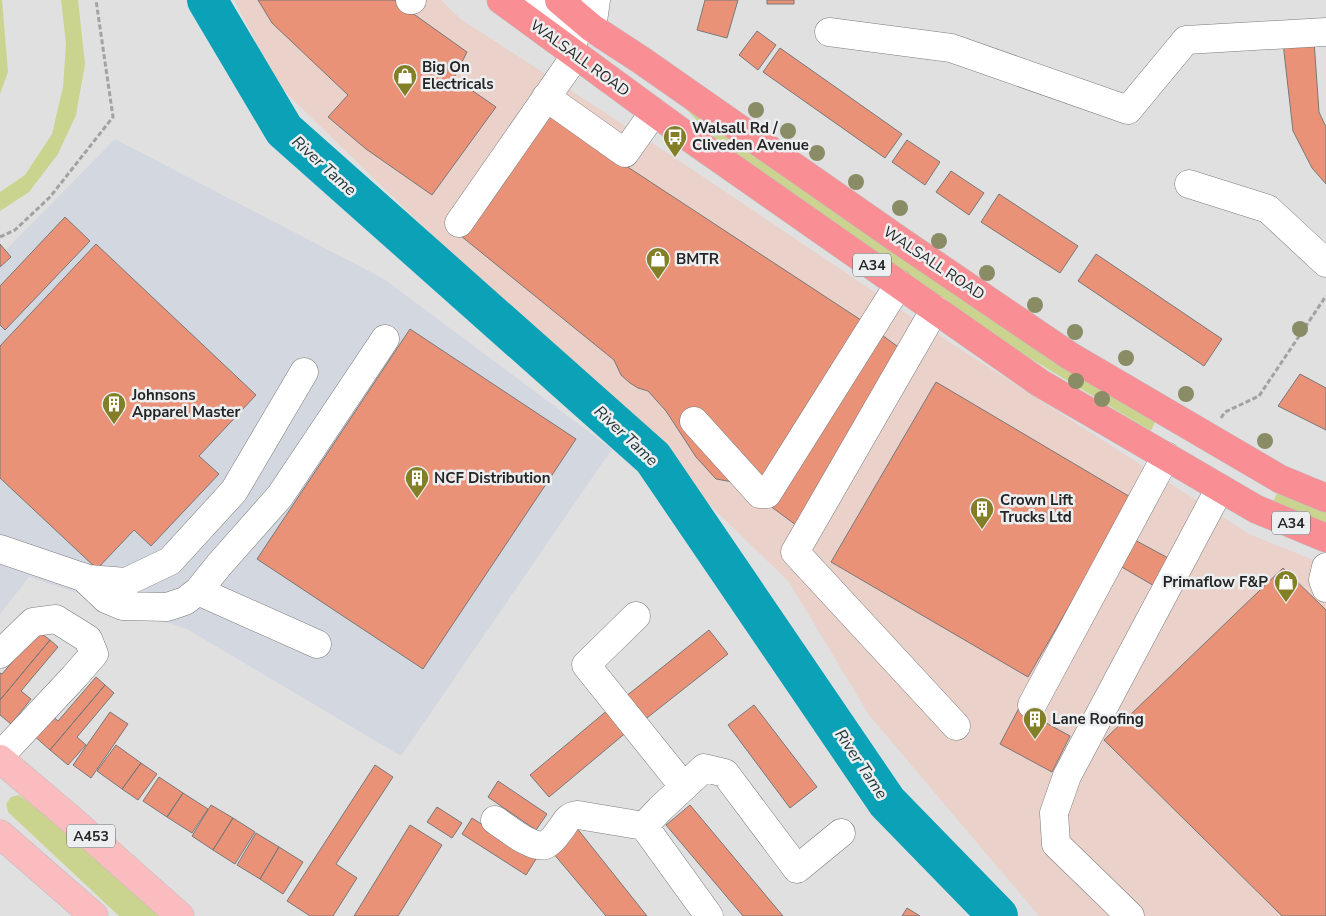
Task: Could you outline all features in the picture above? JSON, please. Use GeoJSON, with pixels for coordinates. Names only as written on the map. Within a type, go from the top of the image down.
{"type":"FeatureCollection","features":[{"type":"Feature","properties":{"kind":"highway","name":"WALSALL ROAD"},"geometry":{"type":"LineString","coordinates":[[501,0],[684,134],[1040,383],[1256,509],[1326,538]]}},
{"type":"Feature","properties":{"kind":"highway","name":"WALSALL ROAD"},"geometry":{"type":"LineString","coordinates":[[559,0],[592,28],[1070,356],[1280,479],[1326,498]]}},
{"type":"Feature","properties":{"kind":"main road","name":"A453"},"geometry":{"type":"LineString","coordinates":[[0,758],[180,916]]}},
{"type":"Feature","properties":{"kind":"main road"},"geometry":{"type":"LineString","coordinates":[[0,834],[94,916]]}},
{"type":"Feature","properties":{"kind":"street","name":"WALSALL ROAD"},"geometry":{"type":"LineString","coordinates":[[527,0],[684,134]]}},
{"type":"Feature","properties":{"kind":"street"},"geometry":{"type":"LineString","coordinates":[[592,28],[596,0]]}},
{"type":"Feature","properties":{"kind":"street"},"geometry":{"type":"LineString","coordinates":[[829,32],[951,48],[1128,110],[1186,40],[1326,32]]}},
{"type":"Feature","properties":{"kind":"street"},"geometry":{"type":"LineString","coordinates":[[459,223],[576,55]]}},
{"type":"Feature","properties":{"kind":"street"},"geometry":{"type":"LineString","coordinates":[[546,97],[625,153],[654,112]]}},
{"type":"Feature","properties":{"kind":"street"},"geometry":{"type":"LineString","coordinates":[[1189,184],[1268,209],[1326,263]]}},
{"type":"Feature","properties":{"kind":"street"},"geometry":{"type":"LineString","coordinates":[[694,421],[760,494],[767,494],[899,284]]}},
{"type":"Feature","properties":{"kind":"street"},"geometry":{"type":"LineString","coordinates":[[935,309],[794,552],[956,726]]}},
{"type":"Feature","properties":{"kind":"street"},"geometry":{"type":"LineString","coordinates":[[84,577],[106,599],[123,606],[167,607],[185,601],[198,591],[280,496],[385,339]]}},
{"type":"Feature","properties":{"kind":"street"},"geometry":{"type":"LineString","coordinates":[[0,549],[88,579],[126,582],[170,561],[234,492],[304,372]]}},
{"type":"Feature","properties":{"kind":"street"},"geometry":{"type":"LineString","coordinates":[[1032,705],[1166,456]]}},
{"type":"Feature","properties":{"kind":"street"},"geometry":{"type":"LineString","coordinates":[[1130,916],[1056,844],[1054,813],[1067,776],[1220,488]]}},
{"type":"Feature","properties":{"kind":"street"},"geometry":{"type":"LineString","coordinates":[[1326,567],[1323,580],[1326,588]]}},
{"type":"Feature","properties":{"kind":"street"},"geometry":{"type":"LineString","coordinates":[[198,591],[317,644]]}},
{"type":"Feature","properties":{"kind":"street"},"geometry":{"type":"LineString","coordinates":[[636,616],[586,666],[684,787]]}},
{"type":"Feature","properties":{"kind":"street"},"geometry":{"type":"LineString","coordinates":[[0,654],[33,622],[56,619],[88,639],[94,654],[0,758]]}},
{"type":"Feature","properties":{"kind":"street"},"geometry":{"type":"LineString","coordinates":[[644,826],[704,768],[725,773],[797,869],[840,833]]}},
{"type":"Feature","properties":{"kind":"street"},"geometry":{"type":"LineString","coordinates":[[495,820],[530,844],[540,846],[547,845],[572,816],[578,815],[644,826],[709,916]]}},
{"type":"Feature","properties":{"kind":"path"},"geometry":{"type":"LineString","coordinates":[[0,237],[15,230],[50,197],[113,117],[96,0]]}},
{"type":"Feature","properties":{"kind":"path"},"geometry":{"type":"LineString","coordinates":[[1208,437],[1225,412],[1259,396],[1326,296]]}},
{"type":"Feature","properties":{"kind":"shaded area"},"geometry":{"type":"Polygon","coordinates":[[[234,0],[441,0],[462,20],[675,158],[940,336],[1249,534],[1326,565],[1326,916],[1039,916],[869,715],[789,582],[280,87],[234,0]]]}},
{"type":"Feature","properties":{"kind":"shaded area"},"geometry":{"type":"Polygon","coordinates":[[[115,139],[384,279],[612,449],[401,756],[187,629],[29,577],[0,614],[0,256],[115,139]]]}},
{"type":"Feature","properties":{"kind":"green space"},"geometry":{"type":"Polygon","coordinates":[[[0,0],[2,0],[8,72],[0,94],[0,0]]]}},
{"type":"Feature","properties":{"kind":"green space"},"geometry":{"type":"Polygon","coordinates":[[[61,0],[78,0],[85,64],[76,115],[58,154],[29,192],[0,211],[0,192],[25,175],[52,134],[63,87],[66,44],[61,0]]]}},
{"type":"Feature","properties":{"kind":"green space"},"geometry":{"type":"Polygon","coordinates":[[[684,107],[1064,364],[1155,422],[1151,431],[1005,343],[717,141],[684,107]]]}},
{"type":"Feature","properties":{"kind":"green space"},"geometry":{"type":"Polygon","coordinates":[[[1278,491],[1326,512],[1326,527],[1273,502],[1278,491]]]}},
{"type":"Feature","properties":{"kind":"green space"},"geometry":{"type":"Polygon","coordinates":[[[19,795],[47,816],[163,916],[119,916],[8,812],[6,804],[11,797],[19,795]]]}},
{"type":"Feature","properties":{"kind":"building"},"geometry":{"type":"Polygon","coordinates":[[[258,0],[394,0],[467,52],[454,78],[496,107],[432,195],[366,149],[328,117],[348,95],[272,23],[258,0]]]}},
{"type":"Feature","properties":{"kind":"building"},"geometry":{"type":"Polygon","coordinates":[[[705,0],[738,0],[727,38],[697,30],[705,0]]]}},
{"type":"Feature","properties":{"kind":"building"},"geometry":{"type":"Polygon","coordinates":[[[767,0],[794,0],[794,4],[767,4],[767,0]]]}},
{"type":"Feature","properties":{"kind":"building"},"geometry":{"type":"Polygon","coordinates":[[[757,31],[776,45],[758,70],[739,55],[757,31]]]}},
{"type":"Feature","properties":{"kind":"building"},"geometry":{"type":"Polygon","coordinates":[[[1314,41],[1319,112],[1326,127],[1326,184],[1312,168],[1293,131],[1283,43],[1314,41]]]}},
{"type":"Feature","properties":{"kind":"building"},"geometry":{"type":"Polygon","coordinates":[[[780,48],[902,134],[885,158],[763,72],[780,48]]]}},
{"type":"Feature","properties":{"kind":"building","name":"BMTR"},"geometry":{"type":"Polygon","coordinates":[[[547,114],[867,324],[905,352],[800,528],[739,483],[716,479],[696,457],[666,411],[648,391],[630,383],[621,375],[614,360],[461,236],[547,114]]]}},
{"type":"Feature","properties":{"kind":"building"},"geometry":{"type":"Polygon","coordinates":[[[907,140],[940,162],[925,185],[892,162],[907,140]]]}},
{"type":"Feature","properties":{"kind":"building"},"geometry":{"type":"Polygon","coordinates":[[[951,171],[984,193],[969,215],[936,192],[951,171]]]}},
{"type":"Feature","properties":{"kind":"building"},"geometry":{"type":"Polygon","coordinates":[[[999,194],[1078,246],[1060,273],[981,222],[999,194]]]}},
{"type":"Feature","properties":{"kind":"building"},"geometry":{"type":"Polygon","coordinates":[[[65,217],[90,241],[5,330],[0,325],[0,286],[65,217]]]}},
{"type":"Feature","properties":{"kind":"building"},"geometry":{"type":"Polygon","coordinates":[[[0,244],[11,257],[0,267],[0,244]]]}},
{"type":"Feature","properties":{"kind":"building","name":"Johnsons Apparel Master"},"geometry":{"type":"Polygon","coordinates":[[[96,244],[256,395],[199,456],[219,474],[151,546],[134,530],[97,569],[0,478],[0,346],[96,244]]]}},
{"type":"Feature","properties":{"kind":"building"},"geometry":{"type":"Polygon","coordinates":[[[1096,254],[1222,339],[1204,366],[1078,281],[1096,254]]]}},
{"type":"Feature","properties":{"kind":"building","name":"NCF Distribution"},"geometry":{"type":"Polygon","coordinates":[[[410,329],[576,439],[423,669],[257,559],[410,329]]]}},
{"type":"Feature","properties":{"kind":"building"},"geometry":{"type":"Polygon","coordinates":[[[1300,374],[1326,388],[1326,430],[1278,406],[1300,374]]]}},
{"type":"Feature","properties":{"kind":"building","name":"Crown Lift Trucks Ltd"},"geometry":{"type":"Polygon","coordinates":[[[936,382],[1132,498],[1028,677],[831,562],[936,382]]]}},
{"type":"Feature","properties":{"kind":"building"},"geometry":{"type":"Polygon","coordinates":[[[1133,539],[1170,559],[1156,587],[1120,566],[1133,539]]]}},
{"type":"Feature","properties":{"kind":"building"},"geometry":{"type":"Polygon","coordinates":[[[1283,568],[1326,610],[1326,916],[1282,916],[1104,740],[1283,568]]]}},
{"type":"Feature","properties":{"kind":"building"},"geometry":{"type":"Polygon","coordinates":[[[709,630],[728,654],[643,721],[625,697],[709,630]]]}},
{"type":"Feature","properties":{"kind":"building"},"geometry":{"type":"Polygon","coordinates":[[[38,631],[50,640],[0,700],[0,673],[2,674],[38,631]]]}},
{"type":"Feature","properties":{"kind":"building"},"geometry":{"type":"Polygon","coordinates":[[[50,640],[58,647],[21,691],[31,699],[11,724],[0,715],[0,700],[50,640]]]}},
{"type":"Feature","properties":{"kind":"building"},"geometry":{"type":"Polygon","coordinates":[[[96,677],[105,685],[50,750],[32,734],[49,713],[58,721],[96,677]]]}},
{"type":"Feature","properties":{"kind":"building"},"geometry":{"type":"Polygon","coordinates":[[[105,685],[114,693],[77,737],[86,745],[68,765],[50,750],[105,685]]]}},
{"type":"Feature","properties":{"kind":"building"},"geometry":{"type":"Polygon","coordinates":[[[754,705],[817,787],[790,808],[728,725],[754,705]]]}},
{"type":"Feature","properties":{"kind":"building","name":"Lane Roofing"},"geometry":{"type":"Polygon","coordinates":[[[1019,708],[1070,736],[1052,772],[1000,744],[1019,708]]]}},
{"type":"Feature","properties":{"kind":"building"},"geometry":{"type":"Polygon","coordinates":[[[609,709],[628,731],[549,797],[530,775],[609,709]]]}},
{"type":"Feature","properties":{"kind":"building"},"geometry":{"type":"Polygon","coordinates":[[[110,712],[128,724],[91,778],[73,765],[110,712]]]}},
{"type":"Feature","properties":{"kind":"building"},"geometry":{"type":"Polygon","coordinates":[[[116,745],[141,763],[122,789],[97,771],[116,745]]]}},
{"type":"Feature","properties":{"kind":"building"},"geometry":{"type":"Polygon","coordinates":[[[141,763],[157,774],[138,800],[122,789],[141,763]]]}},
{"type":"Feature","properties":{"kind":"building"},"geometry":{"type":"Polygon","coordinates":[[[375,765],[393,777],[336,864],[357,878],[333,916],[310,916],[287,901],[375,765]]]}},
{"type":"Feature","properties":{"kind":"building"},"geometry":{"type":"Polygon","coordinates":[[[159,777],[183,793],[167,817],[143,801],[159,777]]]}},
{"type":"Feature","properties":{"kind":"building"},"geometry":{"type":"Polygon","coordinates":[[[498,781],[547,814],[536,830],[488,797],[498,781]]]}},
{"type":"Feature","properties":{"kind":"building"},"geometry":{"type":"Polygon","coordinates":[[[183,793],[208,809],[192,833],[167,817],[183,793]]]}},
{"type":"Feature","properties":{"kind":"building"},"geometry":{"type":"Polygon","coordinates":[[[211,805],[233,818],[213,850],[192,836],[211,805]]]}},
{"type":"Feature","properties":{"kind":"building"},"geometry":{"type":"Polygon","coordinates":[[[690,805],[783,916],[743,916],[666,825],[690,805]]]}},
{"type":"Feature","properties":{"kind":"building"},"geometry":{"type":"Polygon","coordinates":[[[437,807],[462,823],[452,838],[427,822],[437,807]]]}},
{"type":"Feature","properties":{"kind":"building"},"geometry":{"type":"Polygon","coordinates":[[[233,818],[255,832],[235,864],[213,850],[233,818]]]}},
{"type":"Feature","properties":{"kind":"building"},"geometry":{"type":"Polygon","coordinates":[[[472,818],[536,859],[526,875],[462,834],[472,818]]]}},
{"type":"Feature","properties":{"kind":"building"},"geometry":{"type":"Polygon","coordinates":[[[410,825],[442,845],[398,916],[354,916],[410,825]]]}},
{"type":"Feature","properties":{"kind":"building"},"geometry":{"type":"Polygon","coordinates":[[[576,827],[647,916],[606,916],[553,853],[576,827]]]}},
{"type":"Feature","properties":{"kind":"building"},"geometry":{"type":"Polygon","coordinates":[[[256,833],[279,847],[260,879],[237,865],[256,833]]]}},
{"type":"Feature","properties":{"kind":"building"},"geometry":{"type":"Polygon","coordinates":[[[279,847],[303,862],[283,894],[260,879],[279,847]]]}},
{"type":"Feature","properties":{"kind":"building"},"geometry":{"type":"Polygon","coordinates":[[[907,908],[920,916],[902,916],[907,908]]]}},
{"type":"Feature","properties":{"kind":"waterway","name":"River Tame"},"geometry":{"type":"LineString","coordinates":[[207,0],[284,130],[653,458],[887,802],[998,916]]}},
{"type":"Feature","properties":{"kind":"place","name":"Big On Electricals"},"geometry":{"type":"Point","coordinates":[405,97]}},
{"type":"Feature","properties":{"kind":"place","name":"Walsall Rd / Cliveden Avenue"},"geometry":{"type":"Point","coordinates":[675,158]}},
{"type":"Feature","properties":{"kind":"place","name":"BMTR"},"geometry":{"type":"Point","coordinates":[658,280]}},
{"type":"Feature","properties":{"kind":"place","name":"Johnsons Apparel Master"},"geometry":{"type":"Point","coordinates":[114,425]}},
{"type":"Feature","properties":{"kind":"place","name":"NCF Distribution"},"geometry":{"type":"Point","coordinates":[417,499]}},
{"type":"Feature","properties":{"kind":"place","name":"Crown Lift Trucks Ltd"},"geometry":{"type":"Point","coordinates":[982,530]}},
{"type":"Feature","properties":{"kind":"place","name":"Primaflow F&P"},"geometry":{"type":"Point","coordinates":[1286,603]}},
{"type":"Feature","properties":{"kind":"place","name":"Lane Roofing"},"geometry":{"type":"Point","coordinates":[1035,740]}}]}
